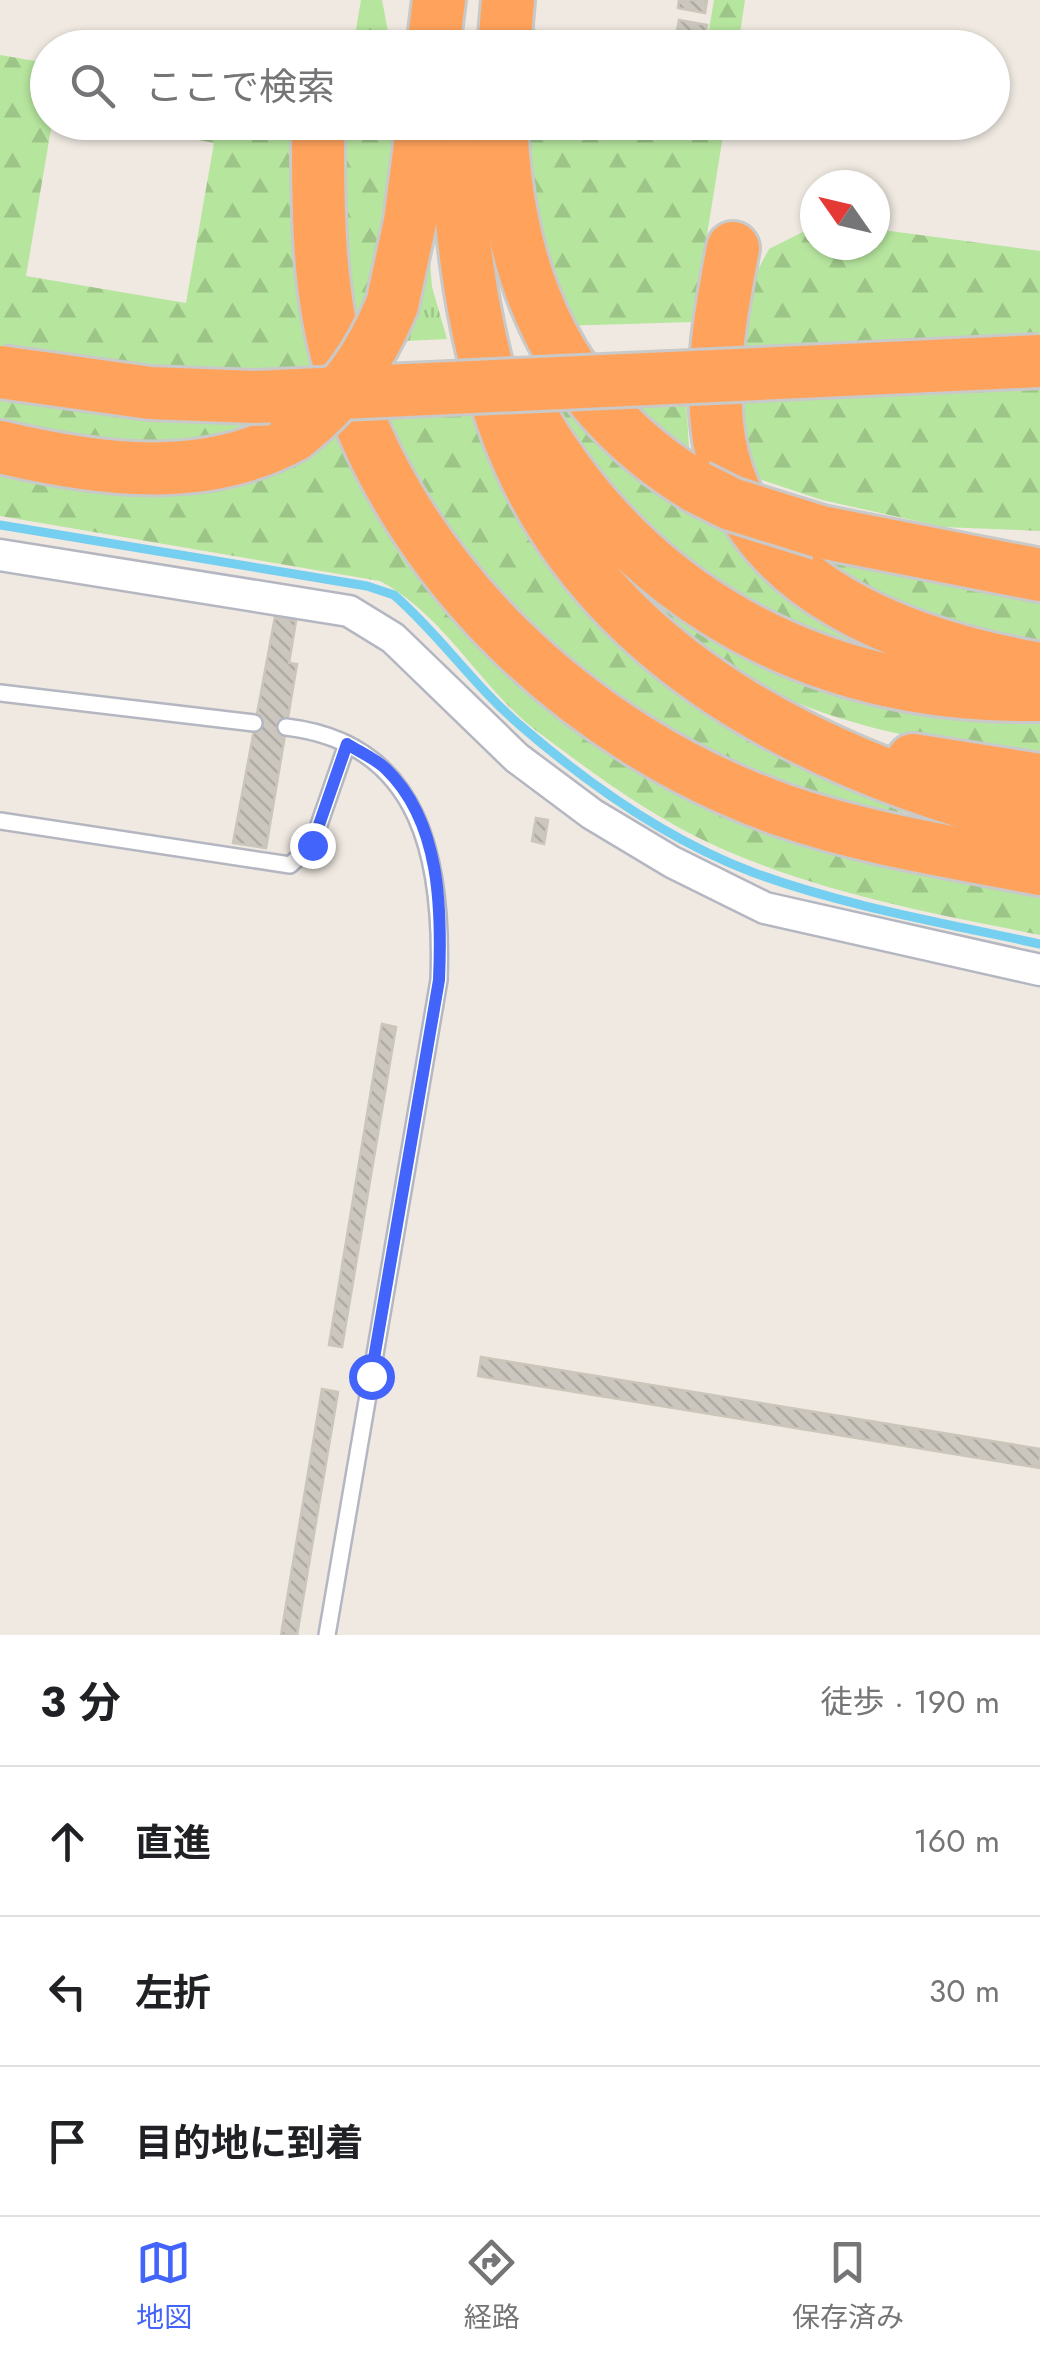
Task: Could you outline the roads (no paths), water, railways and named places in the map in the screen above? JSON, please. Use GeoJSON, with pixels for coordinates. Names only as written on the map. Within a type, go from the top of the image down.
{"type":"FeatureCollection","features":[{"type":"Feature","properties":{"kind":"highway"},"geometry":{"type":"LineString","coordinates":[[435,30],[439,0]]}},
{"type":"Feature","properties":{"kind":"highway"},"geometry":{"type":"LineString","coordinates":[[450,0],[450,30]]}},
{"type":"Feature","properties":{"kind":"highway"},"geometry":{"type":"LineString","coordinates":[[506,30],[508,0]]}},
{"type":"Feature","properties":{"kind":"highway"},"geometry":{"type":"LineString","coordinates":[[0,448],[87,463],[180,469],[220,466],[261,453],[294,435],[326,410],[356,376],[392,305],[410,222],[421,140]]}},
{"type":"Feature","properties":{"kind":"highway"},"geometry":{"type":"LineString","coordinates":[[456,140],[472,285],[505,421],[526,476],[555,529],[632,623],[678,662],[786,729],[898,782],[958,803],[1040,823]]}},
{"type":"Feature","properties":{"kind":"highway"},"geometry":{"type":"LineString","coordinates":[[502,140],[504,181],[514,234],[546,326],[594,403],[661,466],[731,504],[821,532],[1040,575]]}},
{"type":"Feature","properties":{"kind":"highway"},"geometry":{"type":"LineString","coordinates":[[318,144],[325,291],[339,362],[363,427],[393,489],[429,545],[516,646],[618,728],[728,789],[840,828],[1040,870]]}},
{"type":"Feature","properties":{"kind":"highway"},"geometry":{"type":"LineString","coordinates":[[734,248],[717,348],[716,402],[719,441],[730,482],[753,526],[808,583],[851,609],[956,647],[1040,668]]}},
{"type":"Feature","properties":{"kind":"highway"},"geometry":{"type":"LineString","coordinates":[[472,285],[506,372],[570,477],[647,562],[695,598],[773,642],[852,673],[967,695],[1040,695]]}},
{"type":"Feature","properties":{"kind":"highway"},"geometry":{"type":"LineString","coordinates":[[0,372],[150,393],[255,397],[1040,362]]}},
{"type":"Feature","properties":{"kind":"highway"},"geometry":{"type":"LineString","coordinates":[[983,564],[1040,564]]}},
{"type":"Feature","properties":{"kind":"highway"},"geometry":{"type":"LineString","coordinates":[[786,729],[854,748],[1040,780]]}},
{"type":"Feature","properties":{"kind":"street"},"geometry":{"type":"LineString","coordinates":[[0,556],[349,611],[393,638],[517,758],[592,814],[672,862],[765,908],[1040,970]]}},
{"type":"Feature","properties":{"kind":"lane"},"geometry":{"type":"LineString","coordinates":[[0,693],[254,723]]}},
{"type":"Feature","properties":{"kind":"lane"},"geometry":{"type":"LineString","coordinates":[[286,727],[347,744],[386,768],[410,801],[435,866],[441,918],[439,980],[327,1635]]}},
{"type":"Feature","properties":{"kind":"lane"},"geometry":{"type":"LineString","coordinates":[[0,821],[290,865],[312,845],[347,744]]}},
{"type":"Feature","properties":{"kind":"waterway"},"geometry":{"type":"LineString","coordinates":[[0,525],[367,586],[394,595],[521,726],[601,789],[690,844],[752,872],[822,895],[1040,944]]}}]}
